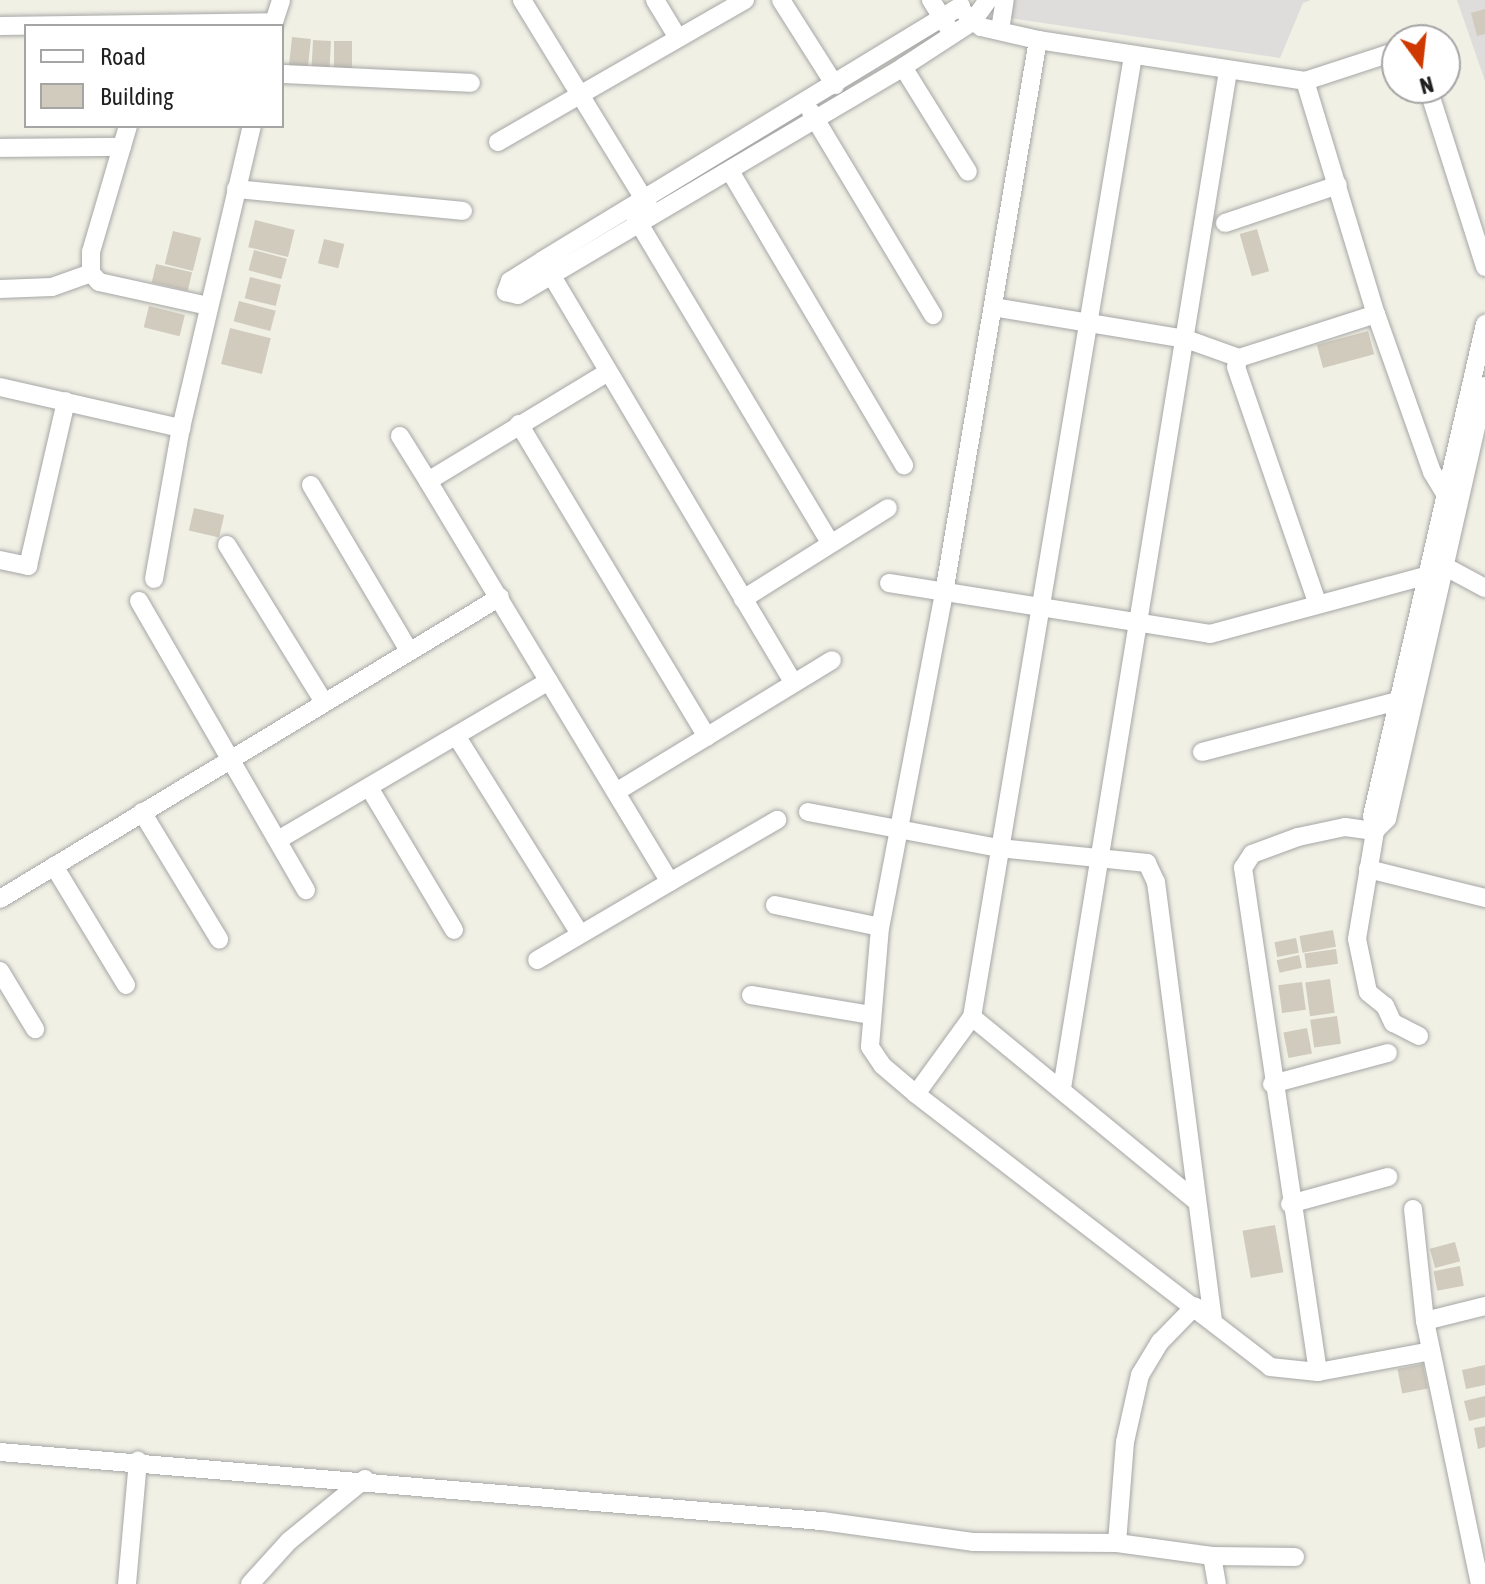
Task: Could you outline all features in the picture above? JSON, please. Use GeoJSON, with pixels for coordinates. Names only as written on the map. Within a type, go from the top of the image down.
{"type":"FeatureCollection","features":[{"type":"Feature","properties":{"kind":"street"},"geometry":{"type":"LineString","coordinates":[[273,24],[281,0]]}},
{"type":"Feature","properties":{"kind":"street"},"geometry":{"type":"LineString","coordinates":[[522,0],[579,95],[830,542]]}},
{"type":"Feature","properties":{"kind":"street"},"geometry":{"type":"LineString","coordinates":[[655,0],[678,38]]}},
{"type":"Feature","properties":{"kind":"street"},"geometry":{"type":"LineString","coordinates":[[498,142],[745,0]]}},
{"type":"Feature","properties":{"kind":"street"},"geometry":{"type":"LineString","coordinates":[[781,0],[835,85]]}},
{"type":"Feature","properties":{"kind":"street"},"geometry":{"type":"LineString","coordinates":[[931,0],[947,26]]}},
{"type":"Feature","properties":{"kind":"street"},"geometry":{"type":"LineString","coordinates":[[972,22],[988,0]]}},
{"type":"Feature","properties":{"kind":"street"},"geometry":{"type":"LineString","coordinates":[[1000,30],[1005,0]]}},
{"type":"Feature","properties":{"kind":"street"},"geometry":{"type":"LineString","coordinates":[[642,212],[730,171],[903,67],[947,26],[958,3],[972,22]]}},
{"type":"Feature","properties":{"kind":"street"},"geometry":{"type":"LineString","coordinates":[[794,683],[547,268],[642,212],[804,103],[947,26],[972,22],[1038,40],[1305,81],[1381,56]]}},
{"type":"Feature","properties":{"kind":"street"},"geometry":{"type":"LineString","coordinates":[[0,26],[24,26]]}},
{"type":"Feature","properties":{"kind":"street"},"geometry":{"type":"LineString","coordinates":[[1038,40],[944,593],[880,927],[870,1015],[874,1057],[916,1094],[1213,1319],[1249,1355],[1270,1367],[1318,1372],[1431,1351]]}},
{"type":"Feature","properties":{"kind":"street"},"geometry":{"type":"LineString","coordinates":[[916,1094],[972,1017],[1133,56]]}},
{"type":"Feature","properties":{"kind":"street"},"geometry":{"type":"LineString","coordinates":[[903,67],[968,172]]}},
{"type":"Feature","properties":{"kind":"street"},"geometry":{"type":"LineString","coordinates":[[1062,1088],[1228,71]]}},
{"type":"Feature","properties":{"kind":"street"},"geometry":{"type":"LineString","coordinates":[[284,74],[471,83]]}},
{"type":"Feature","properties":{"kind":"street"},"geometry":{"type":"LineString","coordinates":[[1305,81],[1376,314],[1432,472],[1451,502]]}},
{"type":"Feature","properties":{"kind":"street"},"geometry":{"type":"LineString","coordinates":[[804,103],[933,315]]}},
{"type":"Feature","properties":{"kind":"street"},"geometry":{"type":"LineString","coordinates":[[1433,104],[1485,267]]}},
{"type":"Feature","properties":{"kind":"street"},"geometry":{"type":"LineString","coordinates":[[127,128],[91,252],[91,273],[99,282],[208,306]]}},
{"type":"Feature","properties":{"kind":"street"},"geometry":{"type":"LineString","coordinates":[[154,579],[181,428],[251,128]]}},
{"type":"Feature","properties":{"kind":"street"},"geometry":{"type":"LineString","coordinates":[[0,148],[122,147]]}},
{"type":"Feature","properties":{"kind":"street"},"geometry":{"type":"LineString","coordinates":[[730,171],[904,465]]}},
{"type":"Feature","properties":{"kind":"street"},"geometry":{"type":"LineString","coordinates":[[1225,223],[1338,185]]}},
{"type":"Feature","properties":{"kind":"street"},"geometry":{"type":"LineString","coordinates":[[236,189],[463,211]]}},
{"type":"Feature","properties":{"kind":"street"},"geometry":{"type":"LineString","coordinates":[[0,289],[52,287],[91,273]]}},
{"type":"Feature","properties":{"kind":"street"},"geometry":{"type":"LineString","coordinates":[[993,307],[1089,320],[1186,339],[1239,358],[1376,314]]}},
{"type":"Feature","properties":{"kind":"street"},"geometry":{"type":"LineString","coordinates":[[1375,831],[1387,819],[1444,566],[1451,502],[1485,324]]}},
{"type":"Feature","properties":{"kind":"street"},"geometry":{"type":"LineString","coordinates":[[1239,358],[1236,367],[1317,602]]}},
{"type":"Feature","properties":{"kind":"street"},"geometry":{"type":"LineString","coordinates":[[428,481],[608,372]]}},
{"type":"Feature","properties":{"kind":"street"},"geometry":{"type":"LineString","coordinates":[[1419,1036],[1393,1023],[1385,1006],[1365,987],[1357,939],[1375,831],[1372,816],[1425,576],[1451,502],[1485,386]]}},
{"type":"Feature","properties":{"kind":"street"},"geometry":{"type":"LineString","coordinates":[[0,387],[181,428]]}},
{"type":"Feature","properties":{"kind":"street"},"geometry":{"type":"LineString","coordinates":[[0,560],[28,566],[66,401]]}},
{"type":"Feature","properties":{"kind":"street"},"geometry":{"type":"LineString","coordinates":[[519,424],[707,737]]}},
{"type":"Feature","properties":{"kind":"street"},"geometry":{"type":"LineString","coordinates":[[400,436],[670,882]]}},
{"type":"Feature","properties":{"kind":"street"},"geometry":{"type":"LineString","coordinates":[[311,485],[409,651]]}},
{"type":"Feature","properties":{"kind":"street"},"geometry":{"type":"LineString","coordinates":[[743,599],[888,508]]}},
{"type":"Feature","properties":{"kind":"street"},"geometry":{"type":"LineString","coordinates":[[227,545],[324,702]]}},
{"type":"Feature","properties":{"kind":"street"},"geometry":{"type":"LineString","coordinates":[[1444,566],[1485,588]]}},
{"type":"Feature","properties":{"kind":"street"},"geometry":{"type":"LineString","coordinates":[[889,583],[1038,610],[1210,634],[1317,602],[1425,576]]}},
{"type":"Feature","properties":{"kind":"street"},"geometry":{"type":"LineString","coordinates":[[0,899],[229,757],[500,597]]}},
{"type":"Feature","properties":{"kind":"street"},"geometry":{"type":"LineString","coordinates":[[139,601],[306,890]]}},
{"type":"Feature","properties":{"kind":"street"},"geometry":{"type":"LineString","coordinates":[[616,792],[832,660]]}},
{"type":"Feature","properties":{"kind":"street"},"geometry":{"type":"LineString","coordinates":[[278,840],[370,789],[549,681]]}},
{"type":"Feature","properties":{"kind":"street"},"geometry":{"type":"LineString","coordinates":[[1202,752],[1398,701]]}},
{"type":"Feature","properties":{"kind":"street"},"geometry":{"type":"LineString","coordinates":[[457,737],[580,934]]}},
{"type":"Feature","properties":{"kind":"street"},"geometry":{"type":"LineString","coordinates":[[370,789],[454,930]]}},
{"type":"Feature","properties":{"kind":"street"},"geometry":{"type":"LineString","coordinates":[[142,812],[219,939]]}},
{"type":"Feature","properties":{"kind":"street"},"geometry":{"type":"LineString","coordinates":[[808,812],[999,848],[1147,863],[1153,871],[1213,1319]]}},
{"type":"Feature","properties":{"kind":"street"},"geometry":{"type":"LineString","coordinates":[[537,960],[777,820]]}},
{"type":"Feature","properties":{"kind":"street"},"geometry":{"type":"LineString","coordinates":[[1318,1372],[1272,1084],[1245,862],[1262,849],[1298,837],[1345,827],[1375,831]]}},
{"type":"Feature","properties":{"kind":"street"},"geometry":{"type":"LineString","coordinates":[[54,866],[126,985]]}},
{"type":"Feature","properties":{"kind":"street"},"geometry":{"type":"LineString","coordinates":[[1368,869],[1485,898]]}},
{"type":"Feature","properties":{"kind":"street"},"geometry":{"type":"LineString","coordinates":[[775,905],[880,927]]}},
{"type":"Feature","properties":{"kind":"street"},"geometry":{"type":"LineString","coordinates":[[0,971],[35,1029]]}},
{"type":"Feature","properties":{"kind":"street"},"geometry":{"type":"LineString","coordinates":[[751,995],[870,1015]]}},
{"type":"Feature","properties":{"kind":"street"},"geometry":{"type":"LineString","coordinates":[[972,1017],[1195,1200]]}},
{"type":"Feature","properties":{"kind":"street"},"geometry":{"type":"LineString","coordinates":[[1272,1084],[1388,1053]]}},
{"type":"Feature","properties":{"kind":"street"},"geometry":{"type":"LineString","coordinates":[[1290,1204],[1388,1177]]}},
{"type":"Feature","properties":{"kind":"street"},"geometry":{"type":"LineString","coordinates":[[1413,1209],[1425,1321],[1480,1584]]}},
{"type":"Feature","properties":{"kind":"street"},"geometry":{"type":"LineString","coordinates":[[1117,1543],[1125,1442],[1140,1375],[1160,1342],[1195,1306]]}},
{"type":"Feature","properties":{"kind":"street"},"geometry":{"type":"LineString","coordinates":[[1425,1321],[1485,1306]]}},
{"type":"Feature","properties":{"kind":"street"},"geometry":{"type":"LineString","coordinates":[[0,1452],[365,1479],[822,1521],[973,1542],[1117,1543],[1212,1556],[1295,1557]]}},
{"type":"Feature","properties":{"kind":"street"},"geometry":{"type":"LineString","coordinates":[[127,1584],[138,1460]]}},
{"type":"Feature","properties":{"kind":"street"},"geometry":{"type":"LineString","coordinates":[[250,1584],[289,1541],[365,1479]]}},
{"type":"Feature","properties":{"kind":"street"},"geometry":{"type":"LineString","coordinates":[[1212,1556],[1217,1584]]}},
{"type":"Feature","properties":{"kind":"shaded area"},"geometry":{"type":"Polygon","coordinates":[[[1005,0],[1311,0],[1303,3],[1280,58],[1003,17],[1005,0]]]}},
{"type":"Feature","properties":{"kind":"shaded area"},"geometry":{"type":"Polygon","coordinates":[[[1457,0],[1485,0],[1485,81],[1457,0]]]}},
{"type":"Feature","properties":{"kind":"building"},"geometry":{"type":"Polygon","coordinates":[[[1485,9],[1485,34],[1477,36],[1471,13],[1485,9]]]}},
{"type":"Feature","properties":{"kind":"building"},"geometry":{"type":"Polygon","coordinates":[[[292,37],[311,39],[308,68],[289,66],[292,37]]]}},
{"type":"Feature","properties":{"kind":"building"},"geometry":{"type":"Polygon","coordinates":[[[313,40],[331,41],[330,68],[312,67],[313,40]]]}},
{"type":"Feature","properties":{"kind":"building"},"geometry":{"type":"Polygon","coordinates":[[[334,41],[352,41],[352,68],[334,68],[334,41]]]}},
{"type":"Feature","properties":{"kind":"building"},"geometry":{"type":"Polygon","coordinates":[[[255,220],[295,230],[288,257],[248,247],[255,220]]]}},
{"type":"Feature","properties":{"kind":"building"},"geometry":{"type":"Polygon","coordinates":[[[1257,229],[1269,271],[1252,276],[1240,234],[1257,229]]]}},
{"type":"Feature","properties":{"kind":"building"},"geometry":{"type":"Polygon","coordinates":[[[173,231],[201,238],[193,271],[165,264],[173,231]]]}},
{"type":"Feature","properties":{"kind":"building"},"geometry":{"type":"Polygon","coordinates":[[[324,239],[344,244],[338,268],[318,263],[324,239]]]}},
{"type":"Feature","properties":{"kind":"building"},"geometry":{"type":"Polygon","coordinates":[[[254,250],[287,259],[281,279],[249,270],[254,250]]]}},
{"type":"Feature","properties":{"kind":"building"},"geometry":{"type":"Polygon","coordinates":[[[156,264],[192,272],[188,291],[152,283],[156,264]]]}},
{"type":"Feature","properties":{"kind":"building"},"geometry":{"type":"Polygon","coordinates":[[[250,277],[281,285],[276,306],[245,298],[250,277]]]}},
{"type":"Feature","properties":{"kind":"building"},"geometry":{"type":"Polygon","coordinates":[[[239,301],[276,311],[270,331],[234,321],[239,301]]]}},
{"type":"Feature","properties":{"kind":"building"},"geometry":{"type":"Polygon","coordinates":[[[149,306],[185,315],[180,336],[144,327],[149,306]]]}},
{"type":"Feature","properties":{"kind":"building"},"geometry":{"type":"Polygon","coordinates":[[[230,328],[271,338],[262,374],[221,364],[230,328]]]}},
{"type":"Feature","properties":{"kind":"building"},"geometry":{"type":"Polygon","coordinates":[[[1368,331],[1374,354],[1323,368],[1317,345],[1368,331]]]}},
{"type":"Feature","properties":{"kind":"building"},"geometry":{"type":"Polygon","coordinates":[[[194,508],[224,515],[219,537],[189,530],[194,508]]]}},
{"type":"Feature","properties":{"kind":"building"},"geometry":{"type":"Polygon","coordinates":[[[1333,930],[1336,947],[1302,953],[1300,936],[1333,930]]]}},
{"type":"Feature","properties":{"kind":"building"},"geometry":{"type":"Polygon","coordinates":[[[1296,938],[1299,953],[1277,957],[1274,942],[1296,938]]]}},
{"type":"Feature","properties":{"kind":"building"},"geometry":{"type":"Polygon","coordinates":[[[1336,949],[1338,964],[1306,968],[1304,953],[1336,949]]]}},
{"type":"Feature","properties":{"kind":"building"},"geometry":{"type":"Polygon","coordinates":[[[1299,955],[1302,968],[1280,973],[1277,960],[1299,955]]]}},
{"type":"Feature","properties":{"kind":"building"},"geometry":{"type":"Polygon","coordinates":[[[1330,979],[1335,1013],[1310,1016],[1305,982],[1330,979]]]}},
{"type":"Feature","properties":{"kind":"building"},"geometry":{"type":"Polygon","coordinates":[[[1302,982],[1306,1010],[1282,1013],[1278,985],[1302,982]]]}},
{"type":"Feature","properties":{"kind":"building"},"geometry":{"type":"Polygon","coordinates":[[[1337,1016],[1341,1044],[1314,1047],[1310,1020],[1337,1016]]]}},
{"type":"Feature","properties":{"kind":"building"},"geometry":{"type":"Polygon","coordinates":[[[1307,1028],[1312,1054],[1288,1058],[1283,1033],[1307,1028]]]}},
{"type":"Feature","properties":{"kind":"building"},"geometry":{"type":"Polygon","coordinates":[[[1275,1225],[1283,1272],[1251,1278],[1243,1231],[1275,1225]]]}},
{"type":"Feature","properties":{"kind":"building"},"geometry":{"type":"Polygon","coordinates":[[[1455,1242],[1460,1261],[1435,1268],[1430,1249],[1455,1242]]]}},
{"type":"Feature","properties":{"kind":"building"},"geometry":{"type":"Polygon","coordinates":[[[1460,1266],[1464,1286],[1437,1291],[1433,1271],[1460,1266]]]}},
{"type":"Feature","properties":{"kind":"building"},"geometry":{"type":"Polygon","coordinates":[[[1423,1364],[1428,1389],[1402,1394],[1397,1369],[1423,1364]]]}},
{"type":"Feature","properties":{"kind":"building"},"geometry":{"type":"Polygon","coordinates":[[[1485,1365],[1485,1385],[1466,1389],[1462,1370],[1485,1365]]]}},
{"type":"Feature","properties":{"kind":"building"},"geometry":{"type":"Polygon","coordinates":[[[1485,1396],[1485,1417],[1469,1421],[1464,1401],[1485,1396]]]}},
{"type":"Feature","properties":{"kind":"building"},"geometry":{"type":"Polygon","coordinates":[[[1485,1426],[1485,1447],[1478,1449],[1474,1428],[1485,1426]]]}}]}
